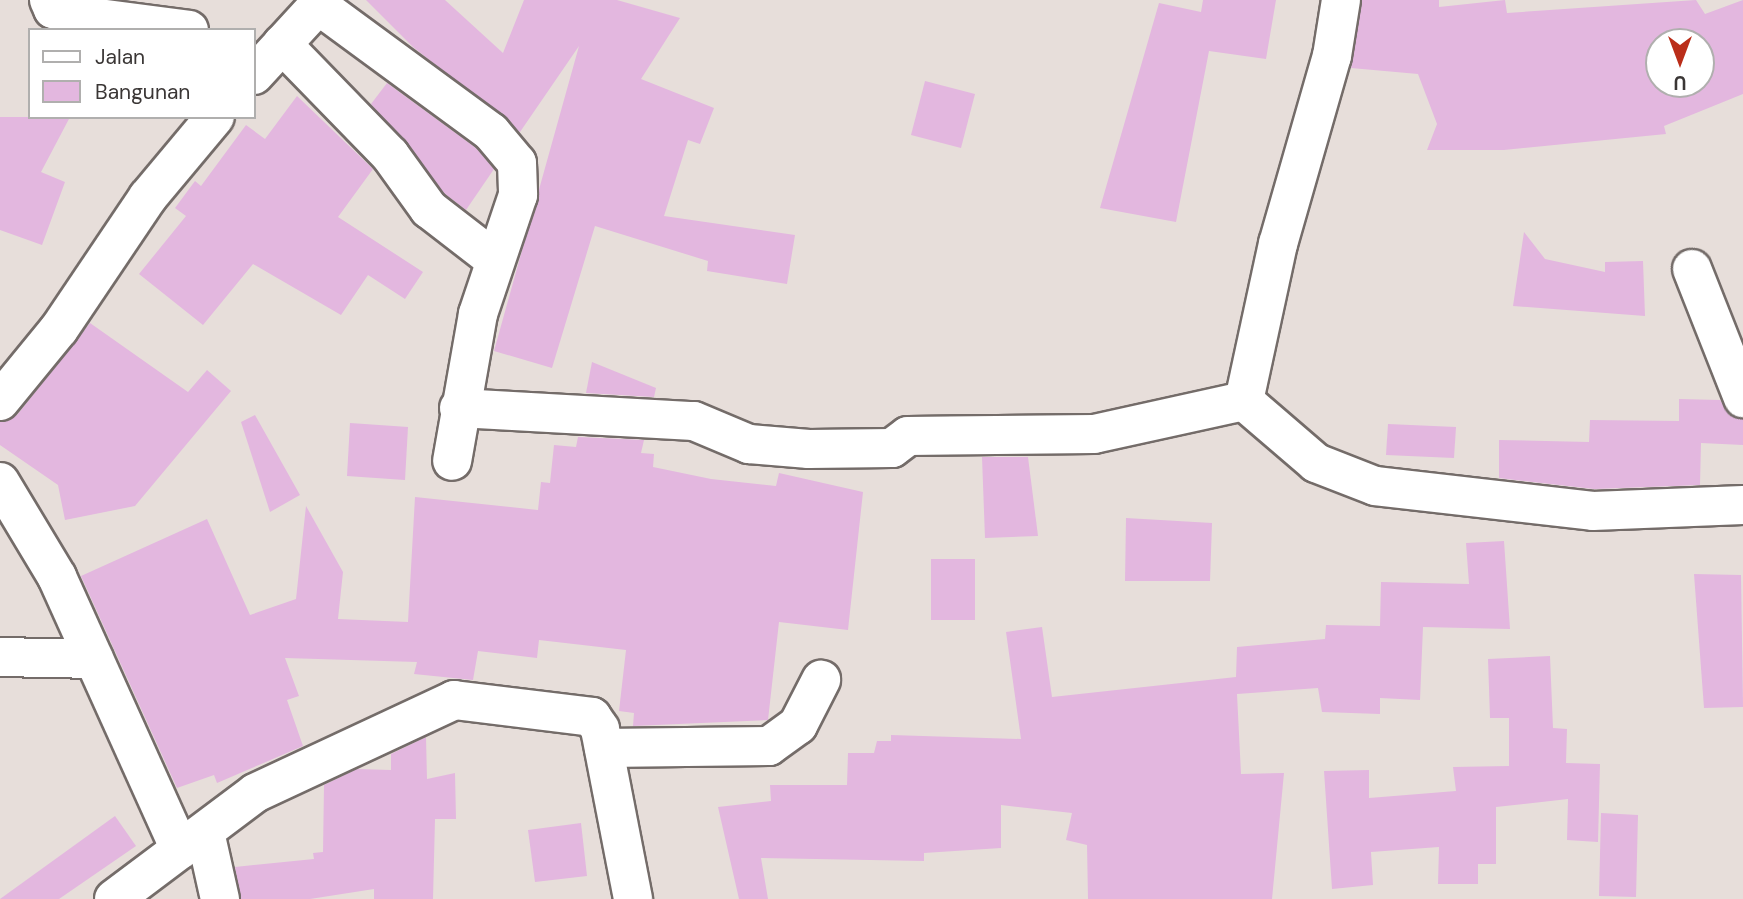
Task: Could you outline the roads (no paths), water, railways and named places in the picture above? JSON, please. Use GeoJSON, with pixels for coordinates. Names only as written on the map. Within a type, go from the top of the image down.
{"type":"FeatureCollection","features":[{"type":"Feature","properties":{"kind":"street"},"geometry":{"type":"LineString","coordinates":[[49,0],[52,9],[68,14],[175,28]]}},
{"type":"Feature","properties":{"kind":"street"},"geometry":{"type":"LineString","coordinates":[[1244,401],[1278,244],[1332,57],[1340,0]]}},
{"type":"Feature","properties":{"kind":"street"},"geometry":{"type":"LineString","coordinates":[[452,461],[459,408],[495,260],[518,195],[519,172],[510,150],[321,3],[265,56],[390,155],[429,209],[495,260]]}},
{"type":"Feature","properties":{"kind":"street"},"geometry":{"type":"LineString","coordinates":[[0,401],[59,329],[148,197],[213,119]]}},
{"type":"Feature","properties":{"kind":"street"},"geometry":{"type":"LineString","coordinates":[[1692,269],[1743,398]]}},
{"type":"Feature","properties":{"kind":"street"},"geometry":{"type":"LineString","coordinates":[[459,408],[694,421],[749,444],[809,449],[892,448],[908,436],[1094,434],[1244,401]]}},
{"type":"Feature","properties":{"kind":"street"},"geometry":{"type":"LineString","coordinates":[[1244,401],[1316,463],[1375,486],[1593,511],[1743,505]]}},
{"type":"Feature","properties":{"kind":"street"},"geometry":{"type":"LineString","coordinates":[[0,482],[57,577],[94,659],[193,840],[220,899]]}},
{"type":"Feature","properties":{"kind":"street"},"geometry":{"type":"LineString","coordinates":[[0,657],[94,659]]}},
{"type":"Feature","properties":{"kind":"street"},"geometry":{"type":"LineString","coordinates":[[604,748],[769,747],[798,725],[821,680]]}},
{"type":"Feature","properties":{"kind":"street"},"geometry":{"type":"LineString","coordinates":[[114,899],[280,779],[367,742],[443,700],[586,714],[597,723],[634,899]]}}]}
